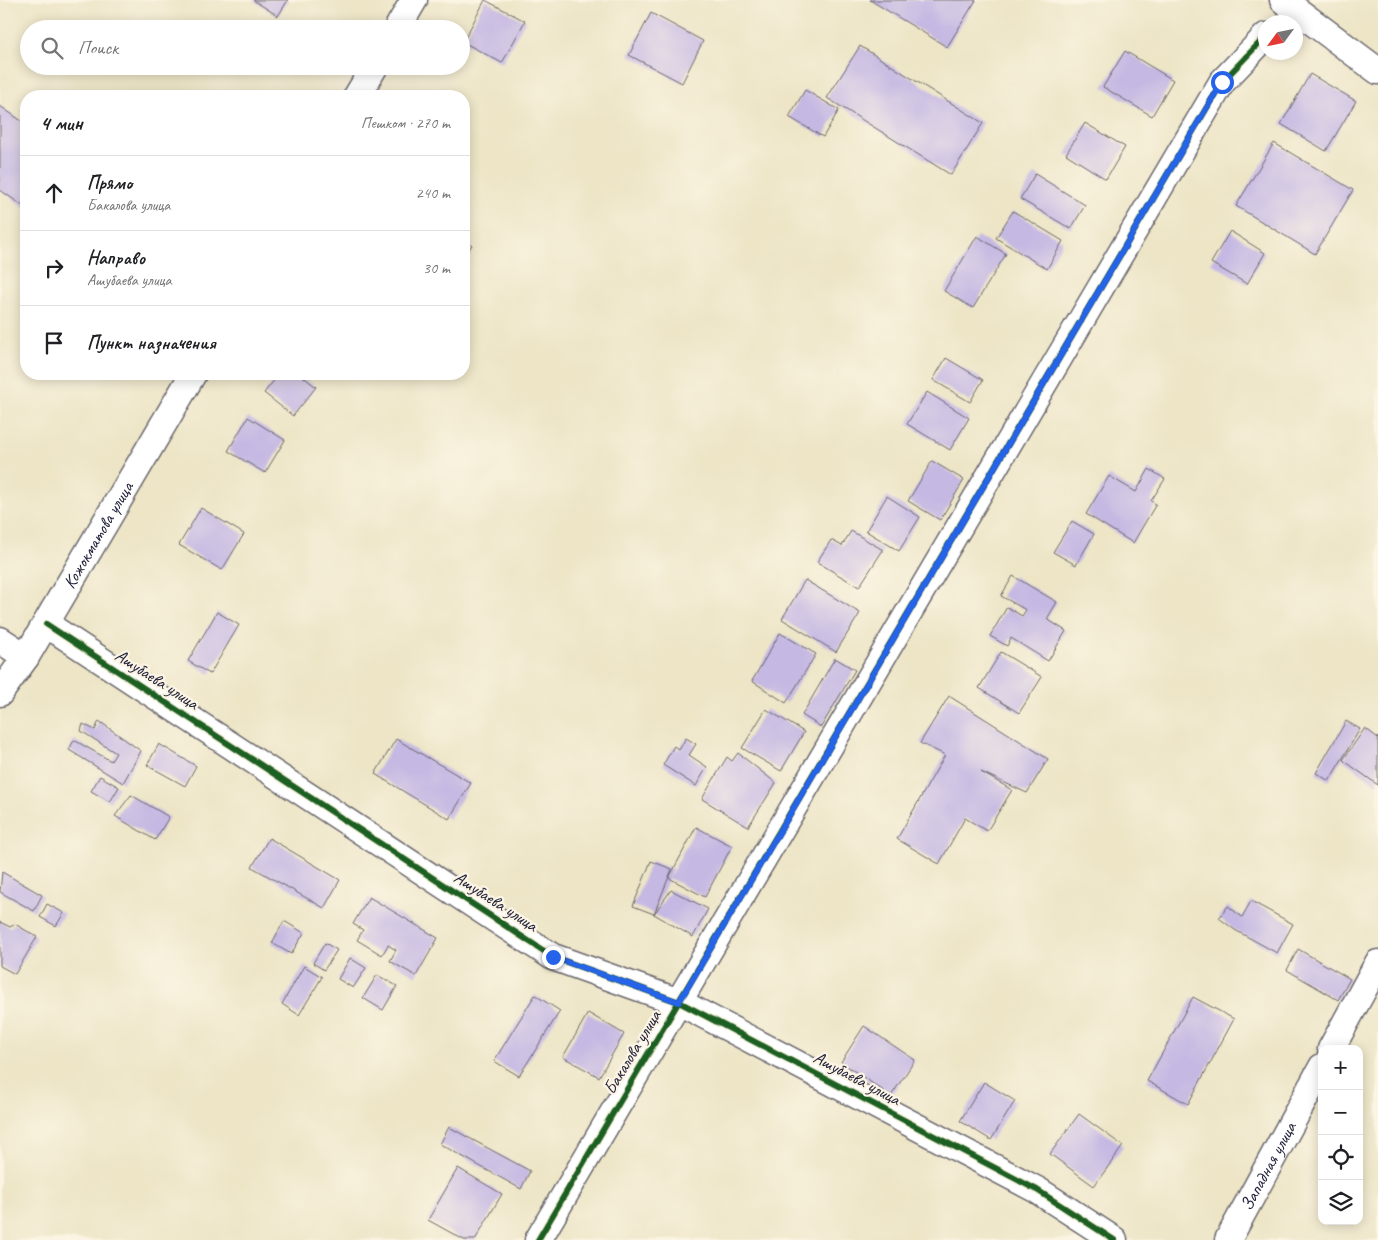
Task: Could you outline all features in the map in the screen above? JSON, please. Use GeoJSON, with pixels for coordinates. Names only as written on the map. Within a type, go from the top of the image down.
{"type":"FeatureCollection","features":[{"type":"Feature","properties":{"kind":"street"},"geometry":{"type":"LineString","coordinates":[[402,20],[414,0]]}},
{"type":"Feature","properties":{"kind":"street"},"geometry":{"type":"LineString","coordinates":[[1288,7],[1378,71]]}},
{"type":"Feature","properties":{"kind":"street","name":"Бакалова улица"},"geometry":{"type":"LineString","coordinates":[[538,1240],[1222,82],[1258,44]]}},
{"type":"Feature","properties":{"kind":"street"},"geometry":{"type":"LineString","coordinates":[[361,90],[370,75]]}},
{"type":"Feature","properties":{"kind":"street","name":"Кожокматова улица"},"geometry":{"type":"LineString","coordinates":[[0,693],[26,657],[46,624],[189,380]]}},
{"type":"Feature","properties":{"kind":"street","name":"Ашубаева улица"},"geometry":{"type":"LineString","coordinates":[[46,624],[553,957],[679,1002],[1036,1190],[1114,1240]]}},
{"type":"Feature","properties":{"kind":"street"},"geometry":{"type":"LineString","coordinates":[[0,640],[26,657]]}},
{"type":"Feature","properties":{"kind":"street"},"geometry":{"type":"LineString","coordinates":[[1333,1045],[1378,963]]}},
{"type":"Feature","properties":{"kind":"street","name":"Западная улица"},"geometry":{"type":"LineString","coordinates":[[1228,1240],[1318,1073]]}},
{"type":"Feature","properties":{"kind":"building"},"geometry":{"type":"Polygon","coordinates":[[[253,0],[288,0],[278,16],[253,0]]]}},
{"type":"Feature","properties":{"kind":"building"},"geometry":{"type":"Polygon","coordinates":[[[485,0],[525,21],[502,63],[470,46],[470,29],[485,0]]]}},
{"type":"Feature","properties":{"kind":"building"},"geometry":{"type":"Polygon","coordinates":[[[870,0],[976,0],[947,47],[870,0]]]}},
{"type":"Feature","properties":{"kind":"building"},"geometry":{"type":"Polygon","coordinates":[[[651,13],[703,41],[682,83],[629,55],[651,13]]]}},
{"type":"Feature","properties":{"kind":"building"},"geometry":{"type":"Polygon","coordinates":[[[860,46],[983,123],[951,175],[827,98],[860,46]]]}},
{"type":"Feature","properties":{"kind":"building"},"geometry":{"type":"Polygon","coordinates":[[[1125,51],[1173,80],[1152,116],[1103,87],[1125,51]]]}},
{"type":"Feature","properties":{"kind":"building"},"geometry":{"type":"Polygon","coordinates":[[[1310,74],[1356,101],[1326,151],[1281,124],[1310,74]]]}},
{"type":"Feature","properties":{"kind":"building"},"geometry":{"type":"Polygon","coordinates":[[[805,90],[839,110],[823,137],[789,117],[805,90]]]}},
{"type":"Feature","properties":{"kind":"building"},"geometry":{"type":"Polygon","coordinates":[[[0,106],[20,120],[20,204],[0,190],[0,106]]]}},
{"type":"Feature","properties":{"kind":"building"},"geometry":{"type":"Polygon","coordinates":[[[1085,123],[1125,147],[1106,179],[1066,154],[1085,123]]]}},
{"type":"Feature","properties":{"kind":"building"},"geometry":{"type":"Polygon","coordinates":[[[1274,143],[1353,190],[1315,254],[1236,206],[1274,143]]]}},
{"type":"Feature","properties":{"kind":"building"},"geometry":{"type":"Polygon","coordinates":[[[1035,174],[1085,205],[1071,229],[1020,199],[1035,174]]]}},
{"type":"Feature","properties":{"kind":"building"},"geometry":{"type":"Polygon","coordinates":[[[1013,211],[1063,241],[1047,269],[996,238],[1013,211]]]}},
{"type":"Feature","properties":{"kind":"building"},"geometry":{"type":"Polygon","coordinates":[[[1230,231],[1265,253],[1247,284],[1211,263],[1230,231]]]}},
{"type":"Feature","properties":{"kind":"building"},"geometry":{"type":"Polygon","coordinates":[[[977,236],[1006,254],[973,308],[944,291],[977,236]]]}},
{"type":"Feature","properties":{"kind":"building"},"geometry":{"type":"Polygon","coordinates":[[[946,358],[983,380],[970,402],[933,380],[946,358]]]}},
{"type":"Feature","properties":{"kind":"building"},"geometry":{"type":"Polygon","coordinates":[[[274,380],[307,380],[316,387],[293,416],[264,393],[274,380]]]}},
{"type":"Feature","properties":{"kind":"building"},"geometry":{"type":"Polygon","coordinates":[[[927,392],[969,418],[950,450],[907,424],[927,392]]]}},
{"type":"Feature","properties":{"kind":"building"},"geometry":{"type":"Polygon","coordinates":[[[248,417],[285,440],[265,473],[228,451],[248,417]]]}},
{"type":"Feature","properties":{"kind":"building"},"geometry":{"type":"Polygon","coordinates":[[[932,461],[964,480],[940,520],[908,501],[932,461]]]}},
{"type":"Feature","properties":{"kind":"building"},"geometry":{"type":"Polygon","coordinates":[[[1149,469],[1165,479],[1151,501],[1156,504],[1133,543],[1086,514],[1109,476],[1136,492],[1149,469]]]}},
{"type":"Feature","properties":{"kind":"building"},"geometry":{"type":"Polygon","coordinates":[[[887,496],[920,517],[899,551],[866,531],[887,496]]]}},
{"type":"Feature","properties":{"kind":"building"},"geometry":{"type":"Polygon","coordinates":[[[201,508],[244,534],[222,570],[179,545],[201,508]]]}},
{"type":"Feature","properties":{"kind":"building"},"geometry":{"type":"Polygon","coordinates":[[[1072,521],[1094,534],[1076,565],[1053,552],[1072,521]]]}},
{"type":"Feature","properties":{"kind":"building"},"geometry":{"type":"Polygon","coordinates":[[[851,531],[883,550],[859,587],[817,562],[831,540],[842,546],[851,531]]]}},
{"type":"Feature","properties":{"kind":"building"},"geometry":{"type":"Polygon","coordinates":[[[1013,576],[1057,602],[1047,619],[1066,631],[1048,661],[1011,638],[1007,646],[990,636],[1007,607],[1022,616],[1026,610],[1001,596],[1013,576]]]}},
{"type":"Feature","properties":{"kind":"building"},"geometry":{"type":"Polygon","coordinates":[[[805,580],[860,613],[836,652],[782,619],[805,580]]]}},
{"type":"Feature","properties":{"kind":"building"},"geometry":{"type":"Polygon","coordinates":[[[217,612],[239,625],[210,674],[188,661],[217,612]]]}},
{"type":"Feature","properties":{"kind":"building"},"geometry":{"type":"Polygon","coordinates":[[[780,633],[816,654],[786,703],[752,681],[780,633]]]}},
{"type":"Feature","properties":{"kind":"building"},"geometry":{"type":"Polygon","coordinates":[[[1001,652],[1042,677],[1019,713],[979,688],[1001,652]]]}},
{"type":"Feature","properties":{"kind":"building"},"geometry":{"type":"Polygon","coordinates":[[[835,658],[855,670],[821,727],[802,715],[835,658]]]}},
{"type":"Feature","properties":{"kind":"building"},"geometry":{"type":"Polygon","coordinates":[[[949,696],[1048,759],[1027,793],[981,772],[1012,790],[987,831],[965,818],[939,864],[897,839],[945,755],[920,743],[949,696]]]}},
{"type":"Feature","properties":{"kind":"building"},"geometry":{"type":"Polygon","coordinates":[[[766,709],[804,732],[781,771],[742,748],[766,709]]]}},
{"type":"Feature","properties":{"kind":"building"},"geometry":{"type":"Polygon","coordinates":[[[99,721],[141,751],[123,783],[69,750],[74,740],[111,761],[116,753],[81,731],[83,724],[95,730],[99,721]]]}},
{"type":"Feature","properties":{"kind":"building"},"geometry":{"type":"Polygon","coordinates":[[[1346,721],[1360,729],[1329,781],[1316,773],[1346,721]]]}},
{"type":"Feature","properties":{"kind":"building"},"geometry":{"type":"Polygon","coordinates":[[[1365,728],[1378,738],[1378,785],[1343,760],[1365,728]]]}},
{"type":"Feature","properties":{"kind":"building"},"geometry":{"type":"Polygon","coordinates":[[[686,738],[696,744],[689,755],[707,767],[696,786],[663,765],[674,746],[679,750],[686,738]]]}},
{"type":"Feature","properties":{"kind":"building"},"geometry":{"type":"Polygon","coordinates":[[[396,739],[471,783],[449,819],[375,774],[396,739]]]}},
{"type":"Feature","properties":{"kind":"building"},"geometry":{"type":"Polygon","coordinates":[[[159,744],[196,766],[185,786],[147,765],[159,744]]]}},
{"type":"Feature","properties":{"kind":"building"},"geometry":{"type":"Polygon","coordinates":[[[738,753],[776,783],[748,827],[702,799],[727,757],[732,761],[738,753]]]}},
{"type":"Feature","properties":{"kind":"building"},"geometry":{"type":"Polygon","coordinates":[[[100,776],[119,787],[110,802],[91,791],[100,776]]]}},
{"type":"Feature","properties":{"kind":"building"},"geometry":{"type":"Polygon","coordinates":[[[131,795],[169,817],[155,840],[115,816],[131,795]]]}},
{"type":"Feature","properties":{"kind":"building"},"geometry":{"type":"Polygon","coordinates":[[[696,827],[732,846],[705,897],[669,878],[696,827]]]}},
{"type":"Feature","properties":{"kind":"building"},"geometry":{"type":"Polygon","coordinates":[[[269,838],[340,880],[324,908],[252,867],[269,838]]]}},
{"type":"Feature","properties":{"kind":"building"},"geometry":{"type":"Polygon","coordinates":[[[651,861],[672,869],[654,914],[633,906],[651,861]]]}},
{"type":"Feature","properties":{"kind":"building"},"geometry":{"type":"Polygon","coordinates":[[[2,872],[42,895],[34,911],[0,892],[2,872]]]}},
{"type":"Feature","properties":{"kind":"building"},"geometry":{"type":"Polygon","coordinates":[[[671,890],[708,909],[693,937],[654,914],[671,890]]]}},
{"type":"Feature","properties":{"kind":"building"},"geometry":{"type":"Polygon","coordinates":[[[369,897],[438,938],[416,976],[390,961],[396,950],[388,945],[382,955],[357,940],[363,930],[353,924],[369,897]]]}},
{"type":"Feature","properties":{"kind":"building"},"geometry":{"type":"Polygon","coordinates":[[[1251,901],[1293,924],[1277,953],[1235,930],[1219,918],[1228,906],[1242,917],[1251,901]]]}},
{"type":"Feature","properties":{"kind":"building"},"geometry":{"type":"Polygon","coordinates":[[[47,904],[64,913],[56,926],[40,917],[47,904]]]}},
{"type":"Feature","properties":{"kind":"building"},"geometry":{"type":"Polygon","coordinates":[[[284,921],[304,933],[291,954],[272,943],[284,921]]]}},
{"type":"Feature","properties":{"kind":"building"},"geometry":{"type":"Polygon","coordinates":[[[0,922],[10,927],[15,924],[37,937],[15,974],[0,966],[0,922]]]}},
{"type":"Feature","properties":{"kind":"building"},"geometry":{"type":"Polygon","coordinates":[[[325,943],[337,950],[324,970],[313,963],[325,943]]]}},
{"type":"Feature","properties":{"kind":"building"},"geometry":{"type":"Polygon","coordinates":[[[1298,949],[1350,979],[1338,1000],[1287,970],[1298,949]]]}},
{"type":"Feature","properties":{"kind":"building"},"geometry":{"type":"Polygon","coordinates":[[[350,958],[366,968],[353,988],[338,979],[350,958]]]}},
{"type":"Feature","properties":{"kind":"building"},"geometry":{"type":"Polygon","coordinates":[[[304,966],[322,977],[299,1015],[282,1004],[304,966]]]}},
{"type":"Feature","properties":{"kind":"building"},"geometry":{"type":"Polygon","coordinates":[[[377,975],[397,986],[383,1010],[363,998],[377,975]]]}},
{"type":"Feature","properties":{"kind":"building"},"geometry":{"type":"Polygon","coordinates":[[[535,995],[560,1011],[519,1076],[494,1061],[535,995]]]}},
{"type":"Feature","properties":{"kind":"building"},"geometry":{"type":"Polygon","coordinates":[[[1193,997],[1234,1019],[1188,1104],[1147,1081],[1193,997]]]}},
{"type":"Feature","properties":{"kind":"building"},"geometry":{"type":"Polygon","coordinates":[[[588,1013],[624,1034],[599,1077],[563,1057],[588,1013]]]}},
{"type":"Feature","properties":{"kind":"building"},"geometry":{"type":"Polygon","coordinates":[[[864,1026],[915,1060],[891,1096],[841,1062],[864,1026]]]}},
{"type":"Feature","properties":{"kind":"building"},"geometry":{"type":"Polygon","coordinates":[[[984,1082],[1015,1101],[991,1140],[960,1121],[984,1082]]]}},
{"type":"Feature","properties":{"kind":"building"},"geometry":{"type":"Polygon","coordinates":[[[1079,1114],[1123,1146],[1094,1186],[1050,1154],[1079,1114]]]}},
{"type":"Feature","properties":{"kind":"building"},"geometry":{"type":"Polygon","coordinates":[[[449,1127],[530,1171],[521,1189],[440,1144],[449,1127]]]}},
{"type":"Feature","properties":{"kind":"building"},"geometry":{"type":"Polygon","coordinates":[[[458,1168],[502,1194],[475,1240],[464,1240],[428,1220],[458,1168]]]}},
{"type":"Feature","properties":{"kind":"cycle path"},"geometry":{"type":"LineString","coordinates":[[538,1240],[1222,82],[1258,44]]}},
{"type":"Feature","properties":{"kind":"cycle path"},"geometry":{"type":"LineString","coordinates":[[46,624],[553,957],[679,1002],[1037,1190],[1114,1240]]}},
{"type":"Feature","properties":{"kind":"route"},"geometry":{"type":"LineString","coordinates":[[553,957],[679,1002],[1222,82]]}}]}
